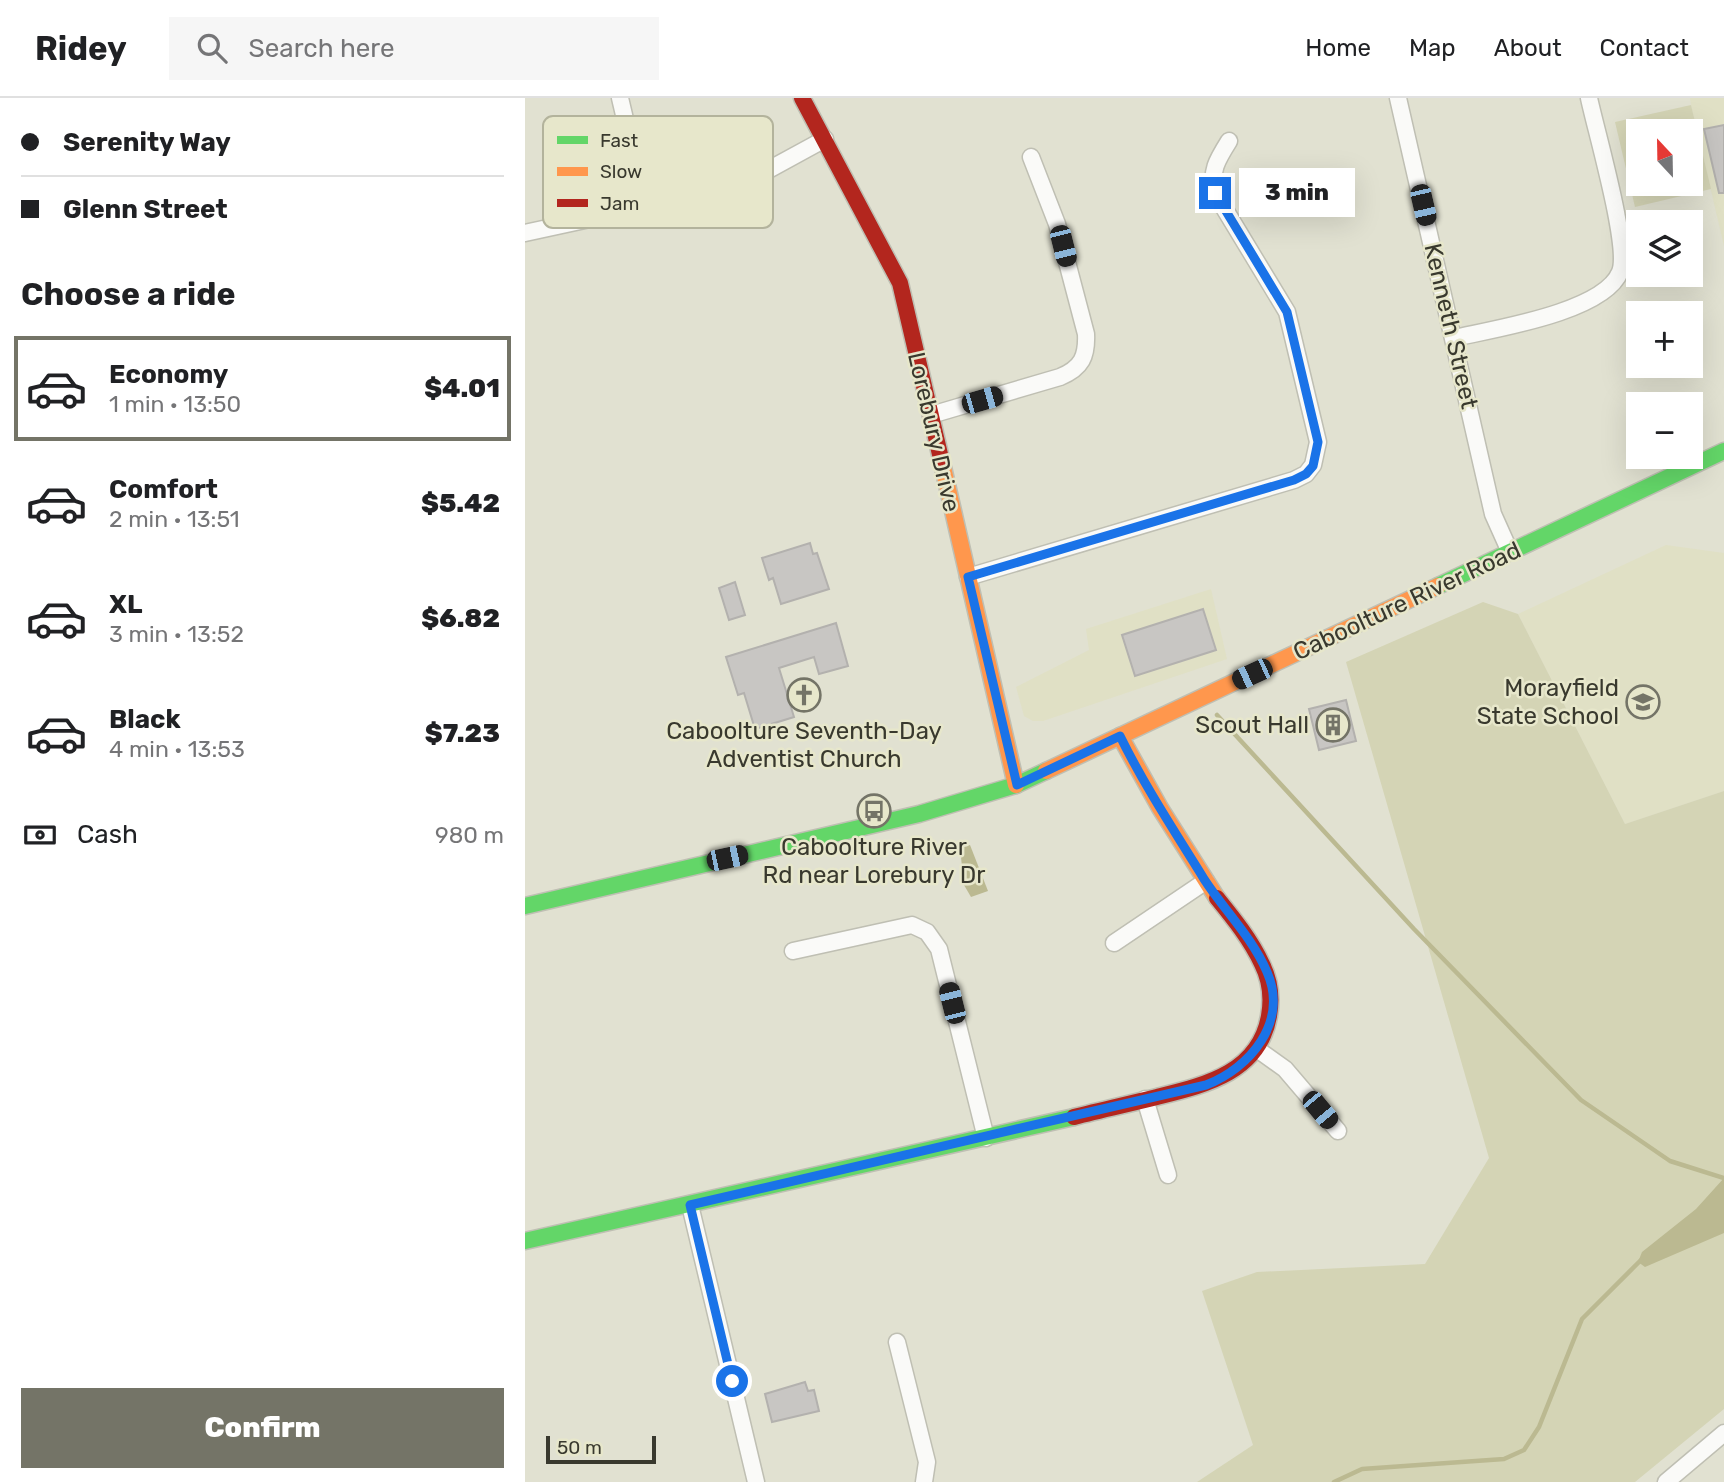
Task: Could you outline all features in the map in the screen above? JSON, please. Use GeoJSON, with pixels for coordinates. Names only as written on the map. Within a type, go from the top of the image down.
{"type":"FeatureCollection","features":[{"type":"Feature","properties":{"kind":"street"},"geometry":{"type":"LineString","coordinates":[[620,98],[624,116]]}},
{"type":"Feature","properties":{"kind":"street","name":"Lorebury Drive"},"geometry":{"type":"LineString","coordinates":[[802,98],[900,283],[1017,785]]}},
{"type":"Feature","properties":{"kind":"street","name":"Kenneth Street"},"geometry":{"type":"LineString","coordinates":[[1398,98],[1493,514],[1510,552]]}},
{"type":"Feature","properties":{"kind":"street"},"geometry":{"type":"LineString","coordinates":[[1454,338],[1553,316],[1607,289],[1620,274],[1623,245],[1589,98]]}},
{"type":"Feature","properties":{"kind":"street"},"geometry":{"type":"LineString","coordinates":[[773,167],[825,139]]}},
{"type":"Feature","properties":{"kind":"street"},"geometry":{"type":"LineString","coordinates":[[968,577],[1294,480],[1306,474],[1313,466],[1318,442],[1287,312],[1215,193],[1211,177],[1215,163],[1229,141]]}},
{"type":"Feature","properties":{"kind":"street"},"geometry":{"type":"LineString","coordinates":[[931,415],[1061,377],[1074,371],[1083,361],[1087,349],[1086,334],[1057,224],[1031,157]]}},
{"type":"Feature","properties":{"kind":"street"},"geometry":{"type":"LineString","coordinates":[[525,233],[549,228]]}},
{"type":"Feature","properties":{"kind":"street","name":"Caboolture River Road"},"geometry":{"type":"LineString","coordinates":[[525,906],[675,869],[910,818],[1017,785],[1724,451]]}},
{"type":"Feature","properties":{"kind":"street"},"geometry":{"type":"LineString","coordinates":[[525,1241],[986,1138],[1221,1079],[1241,1066],[1257,1049],[1269,1024],[1273,996],[1268,974],[1256,950],[1206,881],[1120,736]]}},
{"type":"Feature","properties":{"kind":"street"},"geometry":{"type":"LineString","coordinates":[[1114,943],[1206,881]]}},
{"type":"Feature","properties":{"kind":"street"},"geometry":{"type":"LineString","coordinates":[[793,951],[912,925],[927,932],[939,949],[986,1138]]}},
{"type":"Feature","properties":{"kind":"street"},"geometry":{"type":"LineString","coordinates":[[1257,1049],[1285,1069],[1338,1131]]}},
{"type":"Feature","properties":{"kind":"street"},"geometry":{"type":"LineString","coordinates":[[1145,1099],[1167,1175]]}},
{"type":"Feature","properties":{"kind":"street"},"geometry":{"type":"LineString","coordinates":[[690,1205],[755,1482]]}},
{"type":"Feature","properties":{"kind":"street"},"geometry":{"type":"LineString","coordinates":[[897,1342],[927,1462],[924,1482]]}},
{"type":"Feature","properties":{"kind":"street"},"geometry":{"type":"LineString","coordinates":[[1666,1482],[1686,1475],[1724,1433]]}},
{"type":"Feature","properties":{"kind":"shaded area"},"geometry":{"type":"Polygon","coordinates":[[[1690,98],[1724,98],[1724,246],[1703,156],[1703,119],[1694,119],[1690,98]]]}},
{"type":"Feature","properties":{"kind":"shaded area"},"geometry":{"type":"Polygon","coordinates":[[[1691,105],[1694,119],[1628,119],[1691,105]]]}},
{"type":"Feature","properties":{"kind":"shaded area"},"geometry":{"type":"Polygon","coordinates":[[[1626,120],[1626,169],[1615,122],[1626,120]]]}},
{"type":"Feature","properties":{"kind":"shaded area"},"geometry":{"type":"Polygon","coordinates":[[[1703,155],[1711,189],[1703,191],[1703,155]]]}},
{"type":"Feature","properties":{"kind":"shaded area"},"geometry":{"type":"Polygon","coordinates":[[[1632,196],[1681,196],[1635,207],[1632,196]]]}},
{"type":"Feature","properties":{"kind":"shaded area","name":"Morayfield State School"},"geometry":{"type":"Polygon","coordinates":[[[1666,545],[1724,553],[1724,791],[1625,824],[1518,614],[1666,545]]]}},
{"type":"Feature","properties":{"kind":"shaded area"},"geometry":{"type":"Polygon","coordinates":[[[1211,589],[1227,659],[1043,721],[1033,721],[1024,716],[1016,687],[1089,650],[1086,629],[1211,589]]]}},
{"type":"Feature","properties":{"kind":"shaded area"},"geometry":{"type":"Polygon","coordinates":[[[1483,602],[1518,614],[1625,824],[1724,791],[1724,1409],[1635,1482],[1197,1482],[1253,1445],[1202,1291],[1257,1272],[1425,1264],[1489,1158],[1346,662],[1483,602]]]}},
{"type":"Feature","properties":{"kind":"shaded area"},"geometry":{"type":"Polygon","coordinates":[[[970,845],[988,891],[971,897],[964,885],[960,848],[970,845]]]}},
{"type":"Feature","properties":{"kind":"shaded area"},"geometry":{"type":"Polygon","coordinates":[[[1724,1178],[1724,1233],[1645,1267],[1638,1262],[1642,1252],[1696,1209],[1724,1178]]]}},
{"type":"Feature","properties":{"kind":"building"},"geometry":{"type":"Polygon","coordinates":[[[1724,125],[1724,193],[1719,193],[1704,129],[1724,125]]]}},
{"type":"Feature","properties":{"kind":"building"},"geometry":{"type":"Polygon","coordinates":[[[810,543],[813,554],[817,553],[829,589],[781,604],[773,578],[769,580],[762,558],[810,543]]]}},
{"type":"Feature","properties":{"kind":"building"},"geometry":{"type":"Polygon","coordinates":[[[735,582],[745,615],[729,620],[719,588],[735,582]]]}},
{"type":"Feature","properties":{"kind":"building"},"geometry":{"type":"Polygon","coordinates":[[[1203,609],[1216,650],[1135,676],[1122,635],[1203,609]]]}},
{"type":"Feature","properties":{"kind":"building"},"geometry":{"type":"Polygon","coordinates":[[[836,623],[848,666],[819,674],[814,657],[779,668],[794,717],[755,729],[744,693],[738,695],[726,657],[836,623]]]}},
{"type":"Feature","properties":{"kind":"building","name":"Scout Hall"},"geometry":{"type":"Polygon","coordinates":[[[1346,700],[1356,741],[1319,750],[1309,709],[1346,700]]]}},
{"type":"Feature","properties":{"kind":"building"},"geometry":{"type":"Polygon","coordinates":[[[805,1382],[808,1391],[814,1390],[819,1411],[772,1422],[765,1394],[805,1382]]]}},
{"type":"Feature","properties":{"kind":"waterway"},"geometry":{"type":"LineString","coordinates":[[1217,715],[1414,929],[1581,1100],[1670,1161],[1724,1178]]}},
{"type":"Feature","properties":{"kind":"waterway"},"geometry":{"type":"LineString","coordinates":[[1334,1482],[1362,1469],[1504,1459],[1524,1450],[1539,1427],[1582,1319],[1641,1260]]}},
{"type":"Feature","properties":{"kind":"traffic: fast"},"geometry":{"type":"LineString","coordinates":[[1438,586],[1724,451]]}},
{"type":"Feature","properties":{"kind":"traffic: fast"},"geometry":{"type":"LineString","coordinates":[[525,906],[919,814],[1016,785],[1046,771]]}},
{"type":"Feature","properties":{"kind":"traffic: fast"},"geometry":{"type":"LineString","coordinates":[[525,1241],[1074,1117]]}},
{"type":"Feature","properties":{"kind":"traffic: slow"},"geometry":{"type":"LineString","coordinates":[[942,463],[1016,785]]}},
{"type":"Feature","properties":{"kind":"traffic: slow"},"geometry":{"type":"LineString","coordinates":[[1046,771],[1438,586]]}},
{"type":"Feature","properties":{"kind":"traffic: slow"},"geometry":{"type":"LineString","coordinates":[[1120,736],[1160,808],[1217,898]]}},
{"type":"Feature","properties":{"kind":"traffic: jam"},"geometry":{"type":"LineString","coordinates":[[802,98],[900,283],[942,463]]}},
{"type":"Feature","properties":{"kind":"traffic: jam"},"geometry":{"type":"LineString","coordinates":[[1074,1117],[1211,1081],[1242,1064],[1254,1051],[1269,1016],[1269,983],[1253,947],[1217,898]]}},
{"type":"Feature","properties":{"kind":"place","name":"Caboolture Seventh-Day Adventist Church"},"geometry":{"type":"Point","coordinates":[804,695]}},
{"type":"Feature","properties":{"kind":"place","name":"Morayfield State School"},"geometry":{"type":"Point","coordinates":[1643,702]}},
{"type":"Feature","properties":{"kind":"place","name":"Scout Hall"},"geometry":{"type":"Point","coordinates":[1333,725]}},
{"type":"Feature","properties":{"kind":"place","name":"Caboolture River Rd near Lorebury Dr"},"geometry":{"type":"Point","coordinates":[874,811]}},
{"type":"Feature","properties":{"kind":"route"},"geometry":{"type":"LineString","coordinates":[[732,1381],[690,1205],[996,1136],[1206,1085],[1234,1071],[1247,1060],[1265,1037],[1273,996],[1268,974],[1256,950],[1206,881],[1120,736],[1017,785],[968,577],[1294,480],[1306,474],[1313,466],[1318,453],[1318,442],[1287,312],[1215,193]]}}]}
